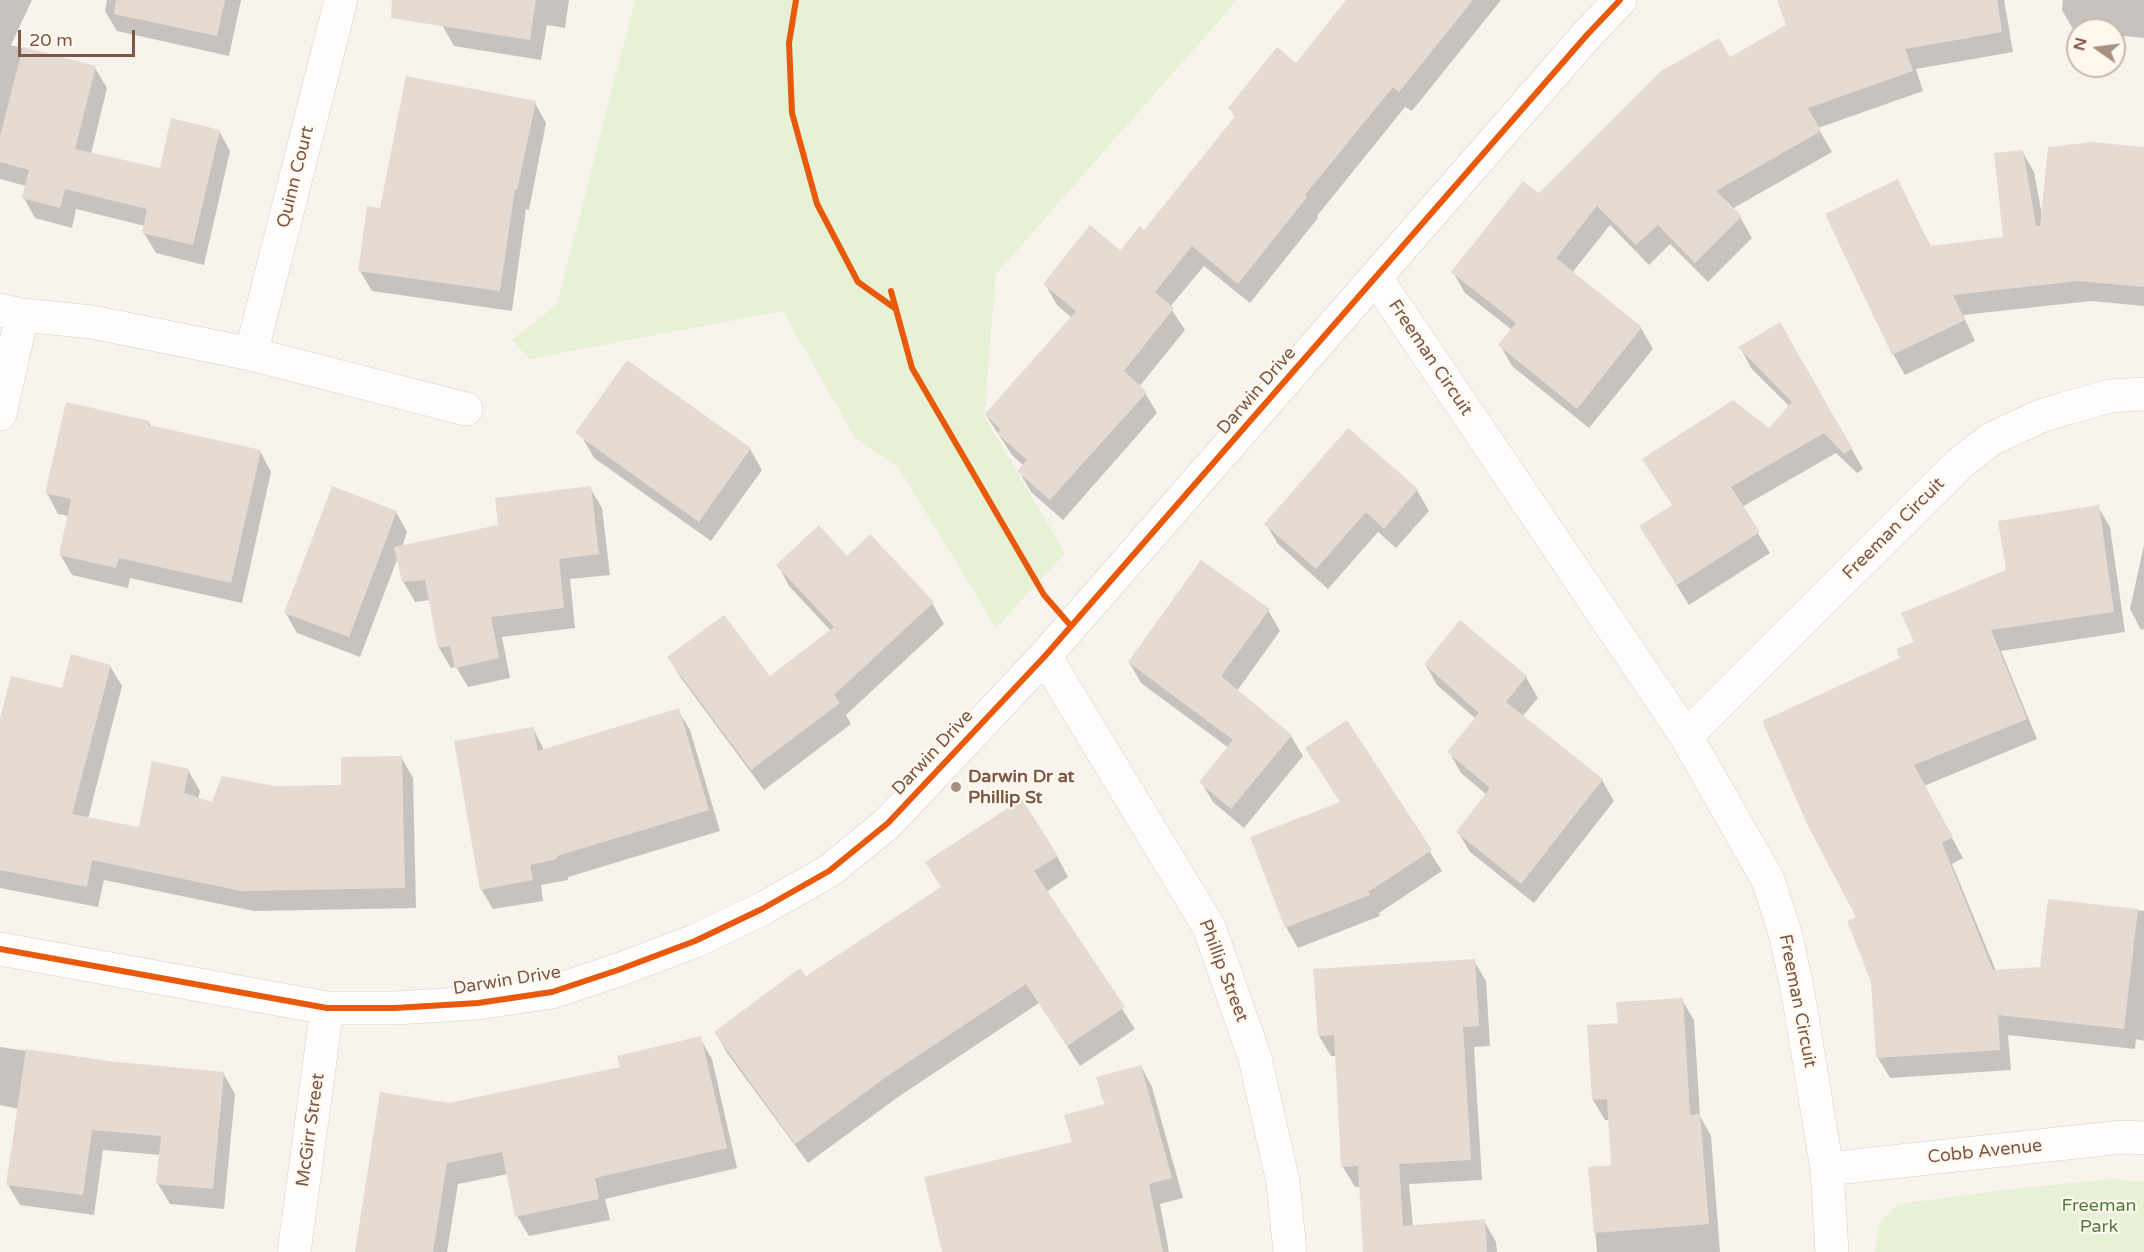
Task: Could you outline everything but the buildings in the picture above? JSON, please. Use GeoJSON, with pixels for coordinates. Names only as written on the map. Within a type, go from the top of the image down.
{"type":"FeatureCollection","features":[{"type":"Feature","properties":{"kind":"street","name":"Quinn Court"},"geometry":{"type":"LineString","coordinates":[[251,354],[341,0]]}},
{"type":"Feature","properties":{"kind":"street","name":"Darwin Drive"},"geometry":{"type":"LineString","coordinates":[[0,949],[327,1008],[395,1008],[478,1004],[552,992],[695,941],[762,909],[828,871],[888,823],[1045,656],[1586,36],[1620,0]]}},
{"type":"Feature","properties":{"kind":"street","name":"Freeman Circuit"},"geometry":{"type":"LineString","coordinates":[[1376,278],[1686,736],[1767,880],[1786,936],[1798,993],[1827,1169],[1832,1252]]}},
{"type":"Feature","properties":{"kind":"street"},"geometry":{"type":"LineString","coordinates":[[0,414],[11,313],[92,322],[251,354],[466,409]]}},
{"type":"Feature","properties":{"kind":"street","name":"Freeman Circuit"},"geometry":{"type":"LineString","coordinates":[[1686,736],[1959,464],[1991,440],[2041,416],[2067,408],[2110,396],[2144,394]]}},
{"type":"Feature","properties":{"kind":"street","name":"Phillip Street"},"geometry":{"type":"LineString","coordinates":[[1045,656],[1209,927],[1255,1058],[1283,1182],[1290,1252]]}},
{"type":"Feature","properties":{"kind":"street","name":"McGirr Street"},"geometry":{"type":"LineString","coordinates":[[294,1252],[327,1008]]}},
{"type":"Feature","properties":{"kind":"street","name":"Cobb Avenue"},"geometry":{"type":"LineString","coordinates":[[1827,1169],[2122,1137],[2144,1138]]}},
{"type":"Feature","properties":{"kind":"green space"},"geometry":{"type":"Polygon","coordinates":[[[635,0],[1237,0],[996,274],[984,416],[1065,553],[996,628],[899,468],[855,438],[783,311],[529,359],[512,340],[557,304],[635,0]]]}},
{"type":"Feature","properties":{"kind":"green space","name":"Freeman Park"},"geometry":{"type":"Polygon","coordinates":[[[2113,1179],[2144,1182],[2144,1252],[1875,1252],[1880,1223],[1898,1204],[2020,1188],[2113,1179]]]}},
{"type":"Feature","properties":{"kind":"cycle path"},"geometry":{"type":"LineString","coordinates":[[796,0],[789,43],[792,113],[817,204],[858,282],[896,309]]}},
{"type":"Feature","properties":{"kind":"cycle path"},"geometry":{"type":"LineString","coordinates":[[0,949],[327,1008],[395,1008],[478,1003],[552,992],[618,970],[695,941],[762,909],[829,871],[888,823],[1045,656],[1586,36],[1620,0]]}},
{"type":"Feature","properties":{"kind":"cycle path"},"geometry":{"type":"LineString","coordinates":[[891,291],[912,368],[1044,595],[1071,626]]}},
{"type":"Feature","properties":{"kind":"place","name":"Darwin Dr at Phillip St"},"geometry":{"type":"Point","coordinates":[956,787]}}]}
